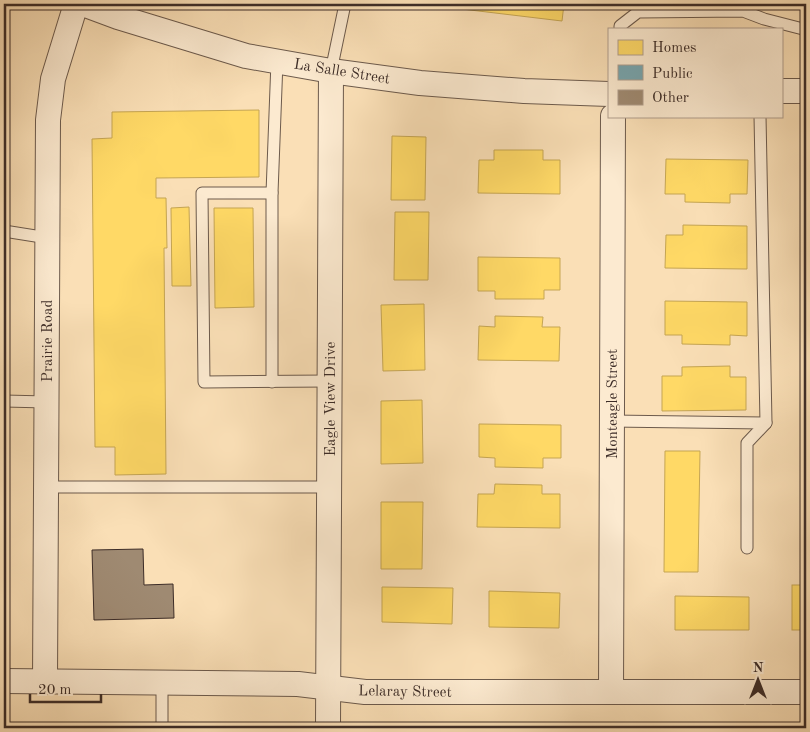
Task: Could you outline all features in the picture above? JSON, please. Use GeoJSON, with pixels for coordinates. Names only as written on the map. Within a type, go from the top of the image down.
{"type":"FeatureCollection","features":[{"type":"Feature","properties":{"kind":"street","name":"Prairie Road"},"geometry":{"type":"LineString","coordinates":[[45,681],[48,120],[53,79],[76,4]]}},
{"type":"Feature","properties":{"kind":"street","name":"La Salle Street"},"geometry":{"type":"LineString","coordinates":[[83,4],[118,17],[246,56],[330,71],[464,87],[608,94]]}},
{"type":"Feature","properties":{"kind":"street","name":"Eagle View Drive"},"geometry":{"type":"LineString","coordinates":[[328,728],[330,71]]}},
{"type":"Feature","properties":{"kind":"street"},"geometry":{"type":"LineString","coordinates":[[782,91],[806,91]]}},
{"type":"Feature","properties":{"kind":"street","name":"Monteagle Street"},"geometry":{"type":"LineString","coordinates":[[610,692],[613,118]]}},
{"type":"Feature","properties":{"kind":"street","name":"Lelaray Street"},"geometry":{"type":"LineString","coordinates":[[4,681],[298,684],[365,692],[806,692]]}},
{"type":"Feature","properties":{"kind":"lane"},"geometry":{"type":"LineString","coordinates":[[330,71],[345,4]]}},
{"type":"Feature","properties":{"kind":"lane"},"geometry":{"type":"LineString","coordinates":[[620,28],[638,12],[743,11],[764,19],[806,29]]}},
{"type":"Feature","properties":{"kind":"lane"},"geometry":{"type":"LineString","coordinates":[[272,382],[272,193],[277,61]]}},
{"type":"Feature","properties":{"kind":"lane"},"geometry":{"type":"LineString","coordinates":[[747,548],[747,443],[766,423],[760,118]]}},
{"type":"Feature","properties":{"kind":"lane"},"geometry":{"type":"LineString","coordinates":[[272,193],[202,192],[204,382],[330,382]]}},
{"type":"Feature","properties":{"kind":"lane"},"geometry":{"type":"LineString","coordinates":[[4,231],[48,238]]}},
{"type":"Feature","properties":{"kind":"lane"},"geometry":{"type":"LineString","coordinates":[[4,401],[47,402]]}},
{"type":"Feature","properties":{"kind":"lane"},"geometry":{"type":"LineString","coordinates":[[612,421],[766,423]]}},
{"type":"Feature","properties":{"kind":"lane"},"geometry":{"type":"LineString","coordinates":[[46,487],[330,487]]}},
{"type":"Feature","properties":{"kind":"lane"},"geometry":{"type":"LineString","coordinates":[[162,682],[162,728]]}},
{"type":"Feature","properties":{"kind":"building: Homes"},"geometry":{"type":"Polygon","coordinates":[[[420,4],[564,4],[562,21],[420,4]]]}},
{"type":"Feature","properties":{"kind":"building: Homes"},"geometry":{"type":"Polygon","coordinates":[[[259,110],[259,177],[156,178],[156,198],[166,198],[167,248],[164,248],[166,474],[115,475],[115,447],[95,447],[92,139],[112,138],[112,112],[259,110]]]}},
{"type":"Feature","properties":{"kind":"building: Homes"},"geometry":{"type":"Polygon","coordinates":[[[392,136],[426,137],[425,200],[391,200],[392,136]]]}},
{"type":"Feature","properties":{"kind":"building: Homes"},"geometry":{"type":"Polygon","coordinates":[[[494,150],[543,150],[543,160],[560,160],[560,194],[478,193],[479,160],[494,160],[494,150]]]}},
{"type":"Feature","properties":{"kind":"building: Homes"},"geometry":{"type":"Polygon","coordinates":[[[666,159],[748,160],[747,194],[730,194],[730,203],[685,202],[685,194],[665,194],[666,159]]]}},
{"type":"Feature","properties":{"kind":"building: Homes"},"geometry":{"type":"Polygon","coordinates":[[[189,207],[191,286],[172,286],[171,208],[189,207]]]}},
{"type":"Feature","properties":{"kind":"building: Homes"},"geometry":{"type":"Polygon","coordinates":[[[214,208],[253,208],[254,307],[215,308],[214,208]]]}},
{"type":"Feature","properties":{"kind":"building: Homes"},"geometry":{"type":"Polygon","coordinates":[[[395,212],[429,212],[428,280],[394,280],[395,212]]]}},
{"type":"Feature","properties":{"kind":"building: Homes"},"geometry":{"type":"Polygon","coordinates":[[[683,225],[747,226],[747,269],[665,268],[666,235],[683,235],[683,225]]]}},
{"type":"Feature","properties":{"kind":"building: Homes"},"geometry":{"type":"Polygon","coordinates":[[[478,257],[560,258],[560,290],[544,290],[544,299],[495,299],[495,291],[478,291],[478,257]]]}},
{"type":"Feature","properties":{"kind":"building: Homes"},"geometry":{"type":"Polygon","coordinates":[[[665,301],[747,302],[747,336],[730,335],[730,345],[682,344],[682,335],[665,335],[665,301]]]}},
{"type":"Feature","properties":{"kind":"building: Homes"},"geometry":{"type":"Polygon","coordinates":[[[424,304],[425,370],[383,371],[381,305],[424,304]]]}},
{"type":"Feature","properties":{"kind":"building: Homes"},"geometry":{"type":"Polygon","coordinates":[[[495,316],[543,317],[542,327],[560,327],[559,361],[478,360],[479,326],[495,327],[495,316]]]}},
{"type":"Feature","properties":{"kind":"building: Homes"},"geometry":{"type":"Polygon","coordinates":[[[730,366],[730,377],[746,377],[746,410],[662,411],[662,376],[682,376],[682,367],[730,366]]]}},
{"type":"Feature","properties":{"kind":"building: Homes"},"geometry":{"type":"Polygon","coordinates":[[[422,400],[423,463],[381,464],[381,401],[422,400]]]}},
{"type":"Feature","properties":{"kind":"building: Homes"},"geometry":{"type":"Polygon","coordinates":[[[479,424],[561,425],[561,458],[543,458],[543,468],[495,467],[495,458],[479,457],[479,424]]]}},
{"type":"Feature","properties":{"kind":"building: Homes"},"geometry":{"type":"Polygon","coordinates":[[[665,451],[700,451],[698,572],[664,572],[665,451]]]}},
{"type":"Feature","properties":{"kind":"building: Homes"},"geometry":{"type":"Polygon","coordinates":[[[495,484],[542,485],[542,494],[560,494],[560,528],[477,527],[478,494],[494,494],[495,484]]]}},
{"type":"Feature","properties":{"kind":"building: Homes"},"geometry":{"type":"Polygon","coordinates":[[[381,502],[423,502],[422,569],[381,569],[381,502]]]}},
{"type":"Feature","properties":{"kind":"building: Homes"},"geometry":{"type":"Polygon","coordinates":[[[792,585],[806,585],[806,630],[792,630],[792,585]]]}},
{"type":"Feature","properties":{"kind":"building: Homes"},"geometry":{"type":"Polygon","coordinates":[[[382,587],[453,588],[452,624],[382,622],[382,587]]]}},
{"type":"Feature","properties":{"kind":"building: Homes"},"geometry":{"type":"Polygon","coordinates":[[[489,591],[560,593],[559,628],[489,627],[489,591]]]}},
{"type":"Feature","properties":{"kind":"building: Homes"},"geometry":{"type":"Polygon","coordinates":[[[675,596],[749,597],[749,630],[675,630],[675,596]]]}},
{"type":"Feature","properties":{"kind":"building: Public"},"geometry":{"type":"Polygon","coordinates":[[[803,244],[806,244],[806,303],[803,303],[803,244]]]}},
{"type":"Feature","properties":{"kind":"building: Other"},"geometry":{"type":"Polygon","coordinates":[[[143,549],[144,585],[173,584],[174,618],[94,620],[92,550],[143,549]]]}}]}
